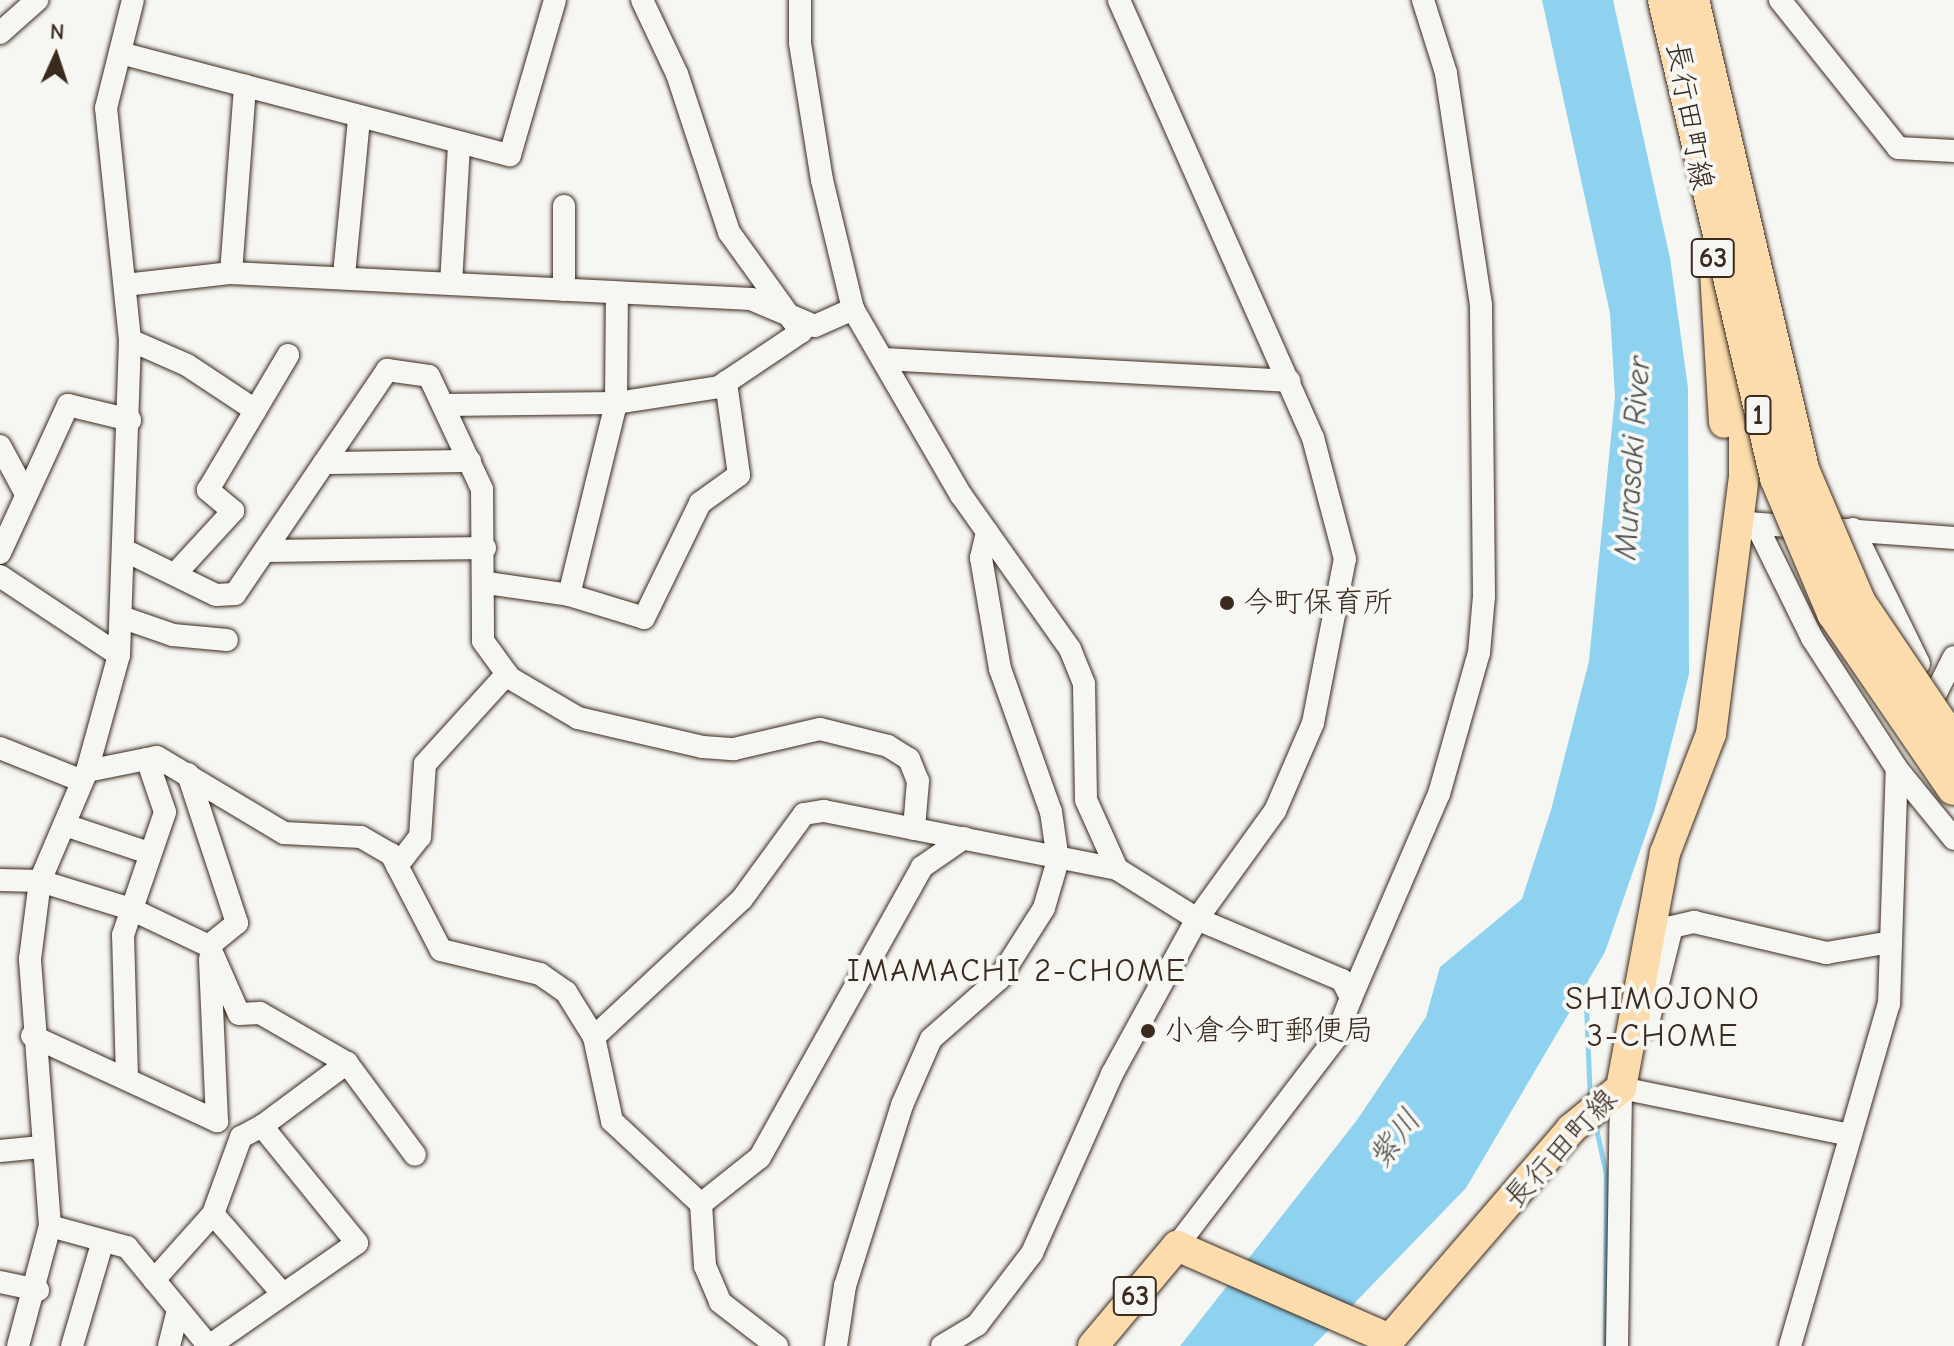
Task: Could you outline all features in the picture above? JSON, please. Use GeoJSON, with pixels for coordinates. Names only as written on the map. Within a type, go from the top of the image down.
{"type":"FeatureCollection","features":[{"type":"Feature","properties":{"kind":"highway","name":"1"},"geometry":{"type":"LineString","coordinates":[[1665,0],[1777,478],[1834,613],[1954,788]]}},
{"type":"Feature","properties":{"kind":"highway","name":"1"},"geometry":{"type":"LineString","coordinates":[[1693,0],[1803,472],[1859,603],[1954,744]]}},
{"type":"Feature","properties":{"kind":"main road","name":"長行田町線"},"geometry":{"type":"LineString","coordinates":[[1665,0],[1720,306],[1745,522]]}},
{"type":"Feature","properties":{"kind":"main road","name":"長行田町線"},"geometry":{"type":"LineString","coordinates":[[1182,1248],[1382,1339],[1571,1129],[1621,1088],[1665,853],[1711,734],[1745,522],[1744,319],[1693,0]]}},
{"type":"Feature","properties":{"kind":"main road","name":"63"},"geometry":{"type":"LineString","coordinates":[[1093,1346],[1182,1248]]}},
{"type":"Feature","properties":{"kind":"street"},"geometry":{"type":"LineString","coordinates":[[0,33],[37,0]]}},
{"type":"Feature","properties":{"kind":"street"},"geometry":{"type":"LineString","coordinates":[[18,1346],[38,1290],[50,1226],[32,1036],[30,959],[40,881],[85,776],[119,655],[130,420],[130,340],[106,108],[133,0]]}},
{"type":"Feature","properties":{"kind":"street"},"geometry":{"type":"LineString","coordinates":[[120,53],[359,120],[510,155],[555,0]]}},
{"type":"Feature","properties":{"kind":"street"},"geometry":{"type":"LineString","coordinates":[[444,405],[616,403],[726,382],[801,332],[799,322],[757,278],[729,232],[677,74],[642,0]]}},
{"type":"Feature","properties":{"kind":"street"},"geometry":{"type":"LineString","coordinates":[[800,0],[800,43],[822,180],[853,309],[987,532],[1070,649],[1084,684],[1086,800],[1117,869]]}},
{"type":"Feature","properties":{"kind":"street"},"geometry":{"type":"LineString","coordinates":[[942,1346],[977,1325],[1032,1253],[1084,1127],[1197,919],[1275,811],[1330,660],[1345,559],[1289,381],[1119,0]]}},
{"type":"Feature","properties":{"kind":"street"},"geometry":{"type":"LineString","coordinates":[[1182,1248],[1335,1039],[1405,884],[1463,711],[1479,653],[1484,596],[1481,305],[1446,73],[1423,0]]}},
{"type":"Feature","properties":{"kind":"street"},"geometry":{"type":"LineString","coordinates":[[1780,0],[1898,148],[1954,151]]}},
{"type":"Feature","properties":{"kind":"street"},"geometry":{"type":"LineString","coordinates":[[231,273],[245,86]]}},
{"type":"Feature","properties":{"kind":"street"},"geometry":{"type":"LineString","coordinates":[[344,275],[359,120]]}},
{"type":"Feature","properties":{"kind":"street"},"geometry":{"type":"LineString","coordinates":[[451,284],[459,144]]}},
{"type":"Feature","properties":{"kind":"street"},"geometry":{"type":"LineString","coordinates":[[564,206],[564,290]]}},
{"type":"Feature","properties":{"kind":"street"},"geometry":{"type":"LineString","coordinates":[[125,285],[231,273],[344,275],[451,284],[751,299],[799,322],[815,326],[853,309]]}},
{"type":"Feature","properties":{"kind":"street"},"geometry":{"type":"LineString","coordinates":[[569,595],[616,403],[617,293]]}},
{"type":"Feature","properties":{"kind":"street"},"geometry":{"type":"LineString","coordinates":[[130,340],[187,365],[255,410]]}},
{"type":"Feature","properties":{"kind":"street"},"geometry":{"type":"LineString","coordinates":[[177,572],[233,511],[208,490],[288,355]]}},
{"type":"Feature","properties":{"kind":"street"},"geometry":{"type":"LineString","coordinates":[[885,359],[1289,381]]}},
{"type":"Feature","properties":{"kind":"street"},"geometry":{"type":"LineString","coordinates":[[124,550],[226,597],[267,551],[387,370],[429,376],[482,489],[487,583],[483,641],[507,674],[578,718],[703,747],[734,749],[820,729],[888,746],[909,759],[918,781],[914,829]]}},
{"type":"Feature","properties":{"kind":"street"},"geometry":{"type":"LineString","coordinates":[[487,583],[569,595],[644,618],[649,614],[700,503],[739,475],[726,382]]}},
{"type":"Feature","properties":{"kind":"street"},"geometry":{"type":"LineString","coordinates":[[0,553],[68,405],[130,420]]}},
{"type":"Feature","properties":{"kind":"street"},"geometry":{"type":"LineString","coordinates":[[0,446],[26,494]]}},
{"type":"Feature","properties":{"kind":"street"},"geometry":{"type":"LineString","coordinates":[[324,463],[470,461]]}},
{"type":"Feature","properties":{"kind":"street"},"geometry":{"type":"LineString","coordinates":[[1745,522],[1954,538]]}},
{"type":"Feature","properties":{"kind":"street"},"geometry":{"type":"LineString","coordinates":[[1745,522],[1812,638],[1897,769],[1954,839]]}},
{"type":"Feature","properties":{"kind":"street"},"geometry":{"type":"LineString","coordinates":[[1853,529],[1888,613],[1936,693],[1954,715]]}},
{"type":"Feature","properties":{"kind":"street"},"geometry":{"type":"LineString","coordinates":[[836,1346],[854,1256],[931,1039],[999,979],[1044,908],[1058,860],[1051,812],[1000,669],[981,558],[987,532]]}},
{"type":"Feature","properties":{"kind":"street"},"geometry":{"type":"LineString","coordinates":[[267,551],[485,548]]}},
{"type":"Feature","properties":{"kind":"street"},"geometry":{"type":"LineString","coordinates":[[0,576],[119,655]]}},
{"type":"Feature","properties":{"kind":"street"},"geometry":{"type":"LineString","coordinates":[[121,617],[173,635],[227,640]]}},
{"type":"Feature","properties":{"kind":"street"},"geometry":{"type":"LineString","coordinates":[[1936,693],[1954,657]]}},
{"type":"Feature","properties":{"kind":"street"},"geometry":{"type":"LineString","coordinates":[[397,866],[420,837],[425,764],[507,674]]}},
{"type":"Feature","properties":{"kind":"street"},"geometry":{"type":"LineString","coordinates":[[6,758],[85,776],[147,759],[188,774],[284,833],[361,837],[397,866],[431,942],[540,974],[566,992],[594,1037],[612,1121],[701,1204],[705,1266],[720,1302],[777,1346]]}},
{"type":"Feature","properties":{"kind":"street"},"geometry":{"type":"LineString","coordinates":[[127,1077],[123,935],[165,812],[147,759]]}},
{"type":"Feature","properties":{"kind":"street"},"geometry":{"type":"LineString","coordinates":[[1790,1346],[1889,1004],[1897,769]]}},
{"type":"Feature","properties":{"kind":"street"},"geometry":{"type":"LineString","coordinates":[[188,774],[237,923],[209,946]]}},
{"type":"Feature","properties":{"kind":"street"},"geometry":{"type":"LineString","coordinates":[[594,1037],[742,899],[804,814],[914,829],[1058,860],[1117,869],[1197,919],[1342,980],[1351,998]]}},
{"type":"Feature","properties":{"kind":"street"},"geometry":{"type":"LineString","coordinates":[[65,825],[149,853]]}},
{"type":"Feature","properties":{"kind":"street"},"geometry":{"type":"LineString","coordinates":[[701,1204],[760,1157],[922,867],[935,852],[964,838]]}},
{"type":"Feature","properties":{"kind":"street"},"geometry":{"type":"LineString","coordinates":[[0,880],[40,881],[131,909],[209,946],[239,1014],[260,1013],[347,1063],[415,1155]]}},
{"type":"Feature","properties":{"kind":"street"},"geometry":{"type":"LineString","coordinates":[[1632,1022],[1647,1027],[1672,927],[1694,922],[1826,953],[1891,942]]}},
{"type":"Feature","properties":{"kind":"street"},"geometry":{"type":"LineString","coordinates":[[209,946],[217,1121]]}},
{"type":"Feature","properties":{"kind":"street"},"geometry":{"type":"LineString","coordinates":[[32,1036],[127,1077],[217,1121],[241,1137]]}},
{"type":"Feature","properties":{"kind":"street"},"geometry":{"type":"LineString","coordinates":[[154,1280],[213,1214],[241,1137],[262,1126],[347,1063]]}},
{"type":"Feature","properties":{"kind":"street"},"geometry":{"type":"LineString","coordinates":[[1617,1346],[1621,1088],[1850,1135]]}},
{"type":"Feature","properties":{"kind":"street"},"geometry":{"type":"LineString","coordinates":[[50,1226],[127,1247],[209,1346],[357,1243],[262,1126]]}},
{"type":"Feature","properties":{"kind":"street"},"geometry":{"type":"LineString","coordinates":[[0,1151],[41,1147]]}},
{"type":"Feature","properties":{"kind":"street"},"geometry":{"type":"LineString","coordinates":[[213,1214],[282,1293]]}},
{"type":"Feature","properties":{"kind":"street"},"geometry":{"type":"LineString","coordinates":[[72,1346],[103,1241]]}},
{"type":"Feature","properties":{"kind":"street"},"geometry":{"type":"LineString","coordinates":[[0,1282],[38,1290]]}},
{"type":"Feature","properties":{"kind":"street"},"geometry":{"type":"LineString","coordinates":[[169,1346],[178,1309]]}},
{"type":"Feature","properties":{"kind":"water"},"geometry":{"type":"Polygon","coordinates":[[[1542,0],[1613,0],[1670,258],[1688,388],[1689,674],[1655,808],[1605,952],[1466,1188],[1313,1346],[1180,1346],[1357,1120],[1426,1017],[1440,967],[1522,899],[1551,810],[1589,661],[1615,396],[1610,313],[1542,0]]]}},
{"type":"Feature","properties":{"kind":"waterway"},"geometry":{"type":"LineString","coordinates":[[1585,982],[1590,1099]]}},
{"type":"Feature","properties":{"kind":"waterway"},"geometry":{"type":"LineString","coordinates":[[1595,1124],[1606,1174],[1605,1346]]}},
{"type":"Feature","properties":{"kind":"place","name":"今町保育所"},"geometry":{"type":"Point","coordinates":[1227,603]}},
{"type":"Feature","properties":{"kind":"place","name":"小倉今町郵便局"},"geometry":{"type":"Point","coordinates":[1148,1031]}},
{"type":"Feature","properties":{"kind":"district","name":"IMAMACHI 2-CHOME"},"geometry":{"type":"Point","coordinates":[1017,971]}},
{"type":"Feature","properties":{"kind":"district","name":"SHIMOJONO 3-CHOME"},"geometry":{"type":"Point","coordinates":[1663,1018]}},
{"type":"Feature","properties":{"kind":"water label","name":"Murasaki River"},"geometry":{"type":"Point","coordinates":[1633,458]}},
{"type":"Feature","properties":{"kind":"water label","name":"紫川"},"geometry":{"type":"Point","coordinates":[1395,1139]}}]}
